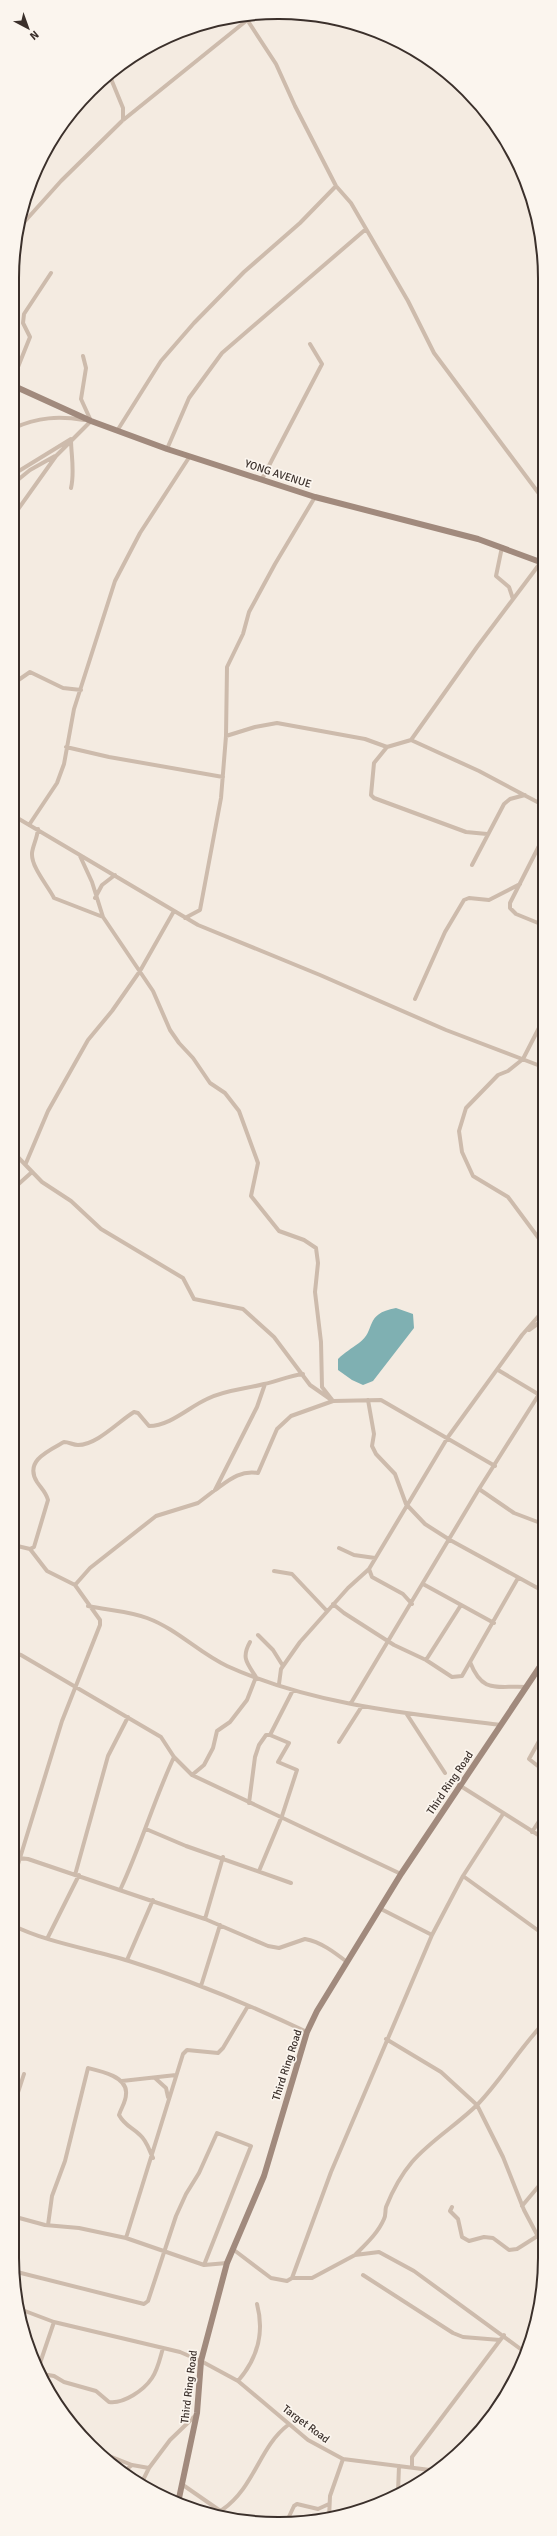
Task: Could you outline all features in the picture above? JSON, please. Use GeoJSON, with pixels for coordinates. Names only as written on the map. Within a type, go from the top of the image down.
{"type":"FeatureCollection","features":[{"type":"Feature","properties":{"kind":"street"},"geometry":{"type":"LineString","coordinates":[[26,220],[61,181],[122,121],[246,21],[280,71],[295,106],[336,186],[351,203],[443,367],[489,424],[538,492]]}},
{"type":"Feature","properties":{"kind":"street"},"geometry":{"type":"LineString","coordinates":[[111,80],[123,108],[122,121]]}},
{"type":"Feature","properties":{"kind":"street"},"geometry":{"type":"LineString","coordinates":[[117,431],[151,376],[185,334],[244,272],[300,223],[336,186]]}},
{"type":"Feature","properties":{"kind":"street"},"geometry":{"type":"LineString","coordinates":[[167,449],[189,398],[222,354],[366,229]]}},
{"type":"Feature","properties":{"kind":"street"},"geometry":{"type":"LineString","coordinates":[[19,364],[30,337],[23,323],[24,314],[50,273]]}},
{"type":"Feature","properties":{"kind":"street"},"geometry":{"type":"LineString","coordinates":[[262,479],[321,368],[321,360],[310,344]]}},
{"type":"Feature","properties":{"kind":"street"},"geometry":{"type":"LineString","coordinates":[[83,356],[86,368],[81,399],[91,421]]}},
{"type":"Feature","properties":{"kind":"street","name":"YONG AVENUE"},"geometry":{"type":"LineString","coordinates":[[19,388],[91,421],[167,449],[190,455],[316,497],[502,547],[538,561]]}},
{"type":"Feature","properties":{"kind":"street"},"geometry":{"type":"LineString","coordinates":[[19,426],[28,421],[57,416],[91,421]]}},
{"type":"Feature","properties":{"kind":"street"},"geometry":{"type":"LineString","coordinates":[[19,508],[56,456],[71,439],[91,421]]}},
{"type":"Feature","properties":{"kind":"street"},"geometry":{"type":"LineString","coordinates":[[19,471],[71,439]]}},
{"type":"Feature","properties":{"kind":"street"},"geometry":{"type":"LineString","coordinates":[[71,439],[71,459],[74,475],[71,488]]}},
{"type":"Feature","properties":{"kind":"street"},"geometry":{"type":"LineString","coordinates":[[29,825],[57,783],[64,764],[69,727],[114,580],[140,533],[190,455]]}},
{"type":"Feature","properties":{"kind":"street"},"geometry":{"type":"LineString","coordinates":[[19,479],[30,470],[56,456]]}},
{"type":"Feature","properties":{"kind":"street"},"geometry":{"type":"LineString","coordinates":[[185,918],[200,910],[222,798],[222,777],[226,736],[227,668],[231,655],[242,634],[249,612],[271,570],[316,497]]}},
{"type":"Feature","properties":{"kind":"street"},"geometry":{"type":"LineString","coordinates":[[502,547],[496,576],[509,587],[514,599]]}},
{"type":"Feature","properties":{"kind":"street"},"geometry":{"type":"LineString","coordinates":[[487,834],[466,832],[374,798],[371,795],[374,763],[387,747],[411,740],[538,568]]}},
{"type":"Feature","properties":{"kind":"street"},"geometry":{"type":"LineString","coordinates":[[19,679],[30,672],[63,688],[81,690]]}},
{"type":"Feature","properties":{"kind":"street"},"geometry":{"type":"LineString","coordinates":[[226,736],[255,727],[288,724],[365,739],[387,747]]}},
{"type":"Feature","properties":{"kind":"street"},"geometry":{"type":"LineString","coordinates":[[411,740],[538,802]]}},
{"type":"Feature","properties":{"kind":"street"},"geometry":{"type":"LineString","coordinates":[[66,747],[109,757],[222,777]]}},
{"type":"Feature","properties":{"kind":"street"},"geometry":{"type":"LineString","coordinates":[[472,865],[504,804],[510,799],[525,795]]}},
{"type":"Feature","properties":{"kind":"street"},"geometry":{"type":"LineString","coordinates":[[19,819],[185,918],[446,1030],[538,1065]]}},
{"type":"Feature","properties":{"kind":"street"},"geometry":{"type":"LineString","coordinates":[[38,829],[37,842],[32,853],[33,862],[54,898],[103,917]]}},
{"type":"Feature","properties":{"kind":"street"},"geometry":{"type":"LineString","coordinates":[[538,848],[510,903],[511,911],[538,922]]}},
{"type":"Feature","properties":{"kind":"street"},"geometry":{"type":"LineString","coordinates":[[79,855],[92,882],[95,898],[103,917],[153,992],[170,1030],[179,1043],[193,1058],[210,1083],[225,1094],[239,1111],[258,1163],[251,1196],[279,1231],[304,1240],[316,1248],[318,1264],[315,1292],[321,1342],[322,1387],[333,1401]]}},
{"type":"Feature","properties":{"kind":"street"},"geometry":{"type":"LineString","coordinates":[[95,898],[102,885],[115,875]]}},
{"type":"Feature","properties":{"kind":"street"},"geometry":{"type":"LineString","coordinates":[[415,998],[445,932],[464,900],[470,898],[489,900],[520,884]]}},
{"type":"Feature","properties":{"kind":"street"},"geometry":{"type":"LineString","coordinates":[[26,1163],[48,1111],[88,1040],[112,1011],[140,971],[174,911]]}},
{"type":"Feature","properties":{"kind":"street"},"geometry":{"type":"LineString","coordinates":[[538,1030],[523,1059],[508,1071],[498,1075],[466,1108],[460,1124],[460,1145],[473,1176],[508,1197],[538,1237]]}},
{"type":"Feature","properties":{"kind":"street"},"geometry":{"type":"LineString","coordinates":[[19,1157],[42,1182],[71,1201],[101,1229],[183,1278],[194,1299],[243,1309],[274,1337],[310,1385],[333,1401]]}},
{"type":"Feature","properties":{"kind":"street"},"geometry":{"type":"LineString","coordinates":[[19,1184],[32,1172]]}},
{"type":"Feature","properties":{"kind":"street"},"geometry":{"type":"LineString","coordinates":[[279,1684],[283,1666],[300,1642],[333,1604],[369,1569],[406,1504],[448,1437],[522,1335],[538,1317]]}},
{"type":"Feature","properties":{"kind":"street"},"geometry":{"type":"LineString","coordinates":[[522,1335],[538,1324]]}},
{"type":"Feature","properties":{"kind":"street"},"geometry":{"type":"LineString","coordinates":[[351,1703],[412,1604],[479,1489],[495,1466],[538,1394],[498,1370]]}},
{"type":"Feature","properties":{"kind":"street"},"geometry":{"type":"LineString","coordinates":[[30,1549],[34,1547],[48,1500],[33,1475],[32,1468],[36,1461],[49,1451],[64,1442],[77,1446],[84,1444],[107,1432],[134,1412],[138,1412],[149,1426],[155,1426],[163,1424],[206,1399],[265,1384],[286,1376],[303,1374]]}},
{"type":"Feature","properties":{"kind":"street"},"geometry":{"type":"LineString","coordinates":[[215,1490],[257,1407],[265,1384]]}},
{"type":"Feature","properties":{"kind":"street"},"geometry":{"type":"LineString","coordinates":[[368,1400],[374,1434],[372,1446],[376,1454],[395,1474],[406,1504],[425,1524],[450,1540],[538,1588]]}},
{"type":"Feature","properties":{"kind":"street"},"geometry":{"type":"LineString","coordinates":[[75,1585],[90,1568],[121,1546],[156,1516],[198,1503],[234,1476],[249,1472],[258,1473],[277,1429],[290,1416],[333,1401],[381,1400],[448,1437],[495,1466]]}},
{"type":"Feature","properties":{"kind":"street"},"geometry":{"type":"LineString","coordinates":[[479,1489],[514,1513],[538,1522]]}},
{"type":"Feature","properties":{"kind":"street"},"geometry":{"type":"LineString","coordinates":[[19,1546],[30,1549],[47,1570],[75,1585],[88,1606],[100,1620],[100,1625],[77,1688],[62,1721],[19,1861],[28,1859],[121,1888],[205,1919],[268,1946],[279,1948],[305,1938],[309,1939],[325,1946],[347,1962]]}},
{"type":"Feature","properties":{"kind":"street"},"geometry":{"type":"LineString","coordinates":[[339,1548],[354,1555],[374,1558]]}},
{"type":"Feature","properties":{"kind":"street"},"geometry":{"type":"LineString","coordinates":[[369,1569],[372,1577],[403,1594],[412,1604]]}},
{"type":"Feature","properties":{"kind":"street"},"geometry":{"type":"LineString","coordinates":[[274,1571],[292,1574],[327,1611]]}},
{"type":"Feature","properties":{"kind":"street"},"geometry":{"type":"LineString","coordinates":[[333,1604],[344,1613],[389,1641],[426,1660],[452,1677],[462,1676],[494,1623],[518,1578]]}},
{"type":"Feature","properties":{"kind":"street"},"geometry":{"type":"LineString","coordinates":[[423,1584],[494,1623]]}},
{"type":"Feature","properties":{"kind":"street"},"geometry":{"type":"LineString","coordinates":[[426,1660],[461,1605]]}},
{"type":"Feature","properties":{"kind":"street"},"geometry":{"type":"LineString","coordinates":[[88,1606],[147,1618],[184,1638],[226,1666],[293,1690],[362,1706],[501,1725]]}},
{"type":"Feature","properties":{"kind":"street"},"geometry":{"type":"LineString","coordinates":[[258,1635],[274,1650],[283,1666]]}},
{"type":"Feature","properties":{"kind":"street"},"geometry":{"type":"LineString","coordinates":[[250,1642],[245,1652],[246,1658],[247,1663],[256,1676]]}},
{"type":"Feature","properties":{"kind":"street"},"geometry":{"type":"LineString","coordinates":[[19,1654],[128,1717],[161,1738],[174,1757],[192,1775],[282,1816],[401,1874]]}},
{"type":"Feature","properties":{"kind":"street"},"geometry":{"type":"LineString","coordinates":[[470,1662],[476,1679],[489,1687],[527,1687]]}},
{"type":"Feature","properties":{"kind":"street","name":"Third Ring Road"},"geometry":{"type":"LineString","coordinates":[[180,2497],[197,2413],[201,2361],[227,2264],[264,2176],[307,2032],[347,1962],[381,1909],[401,1874],[459,1785],[538,1670]]}},
{"type":"Feature","properties":{"kind":"street"},"geometry":{"type":"LineString","coordinates":[[192,1775],[204,1765],[213,1748],[218,1731],[230,1722],[247,1700],[256,1676]]}},
{"type":"Feature","properties":{"kind":"street"},"geometry":{"type":"LineString","coordinates":[[270,1735],[293,1690]]}},
{"type":"Feature","properties":{"kind":"street"},"geometry":{"type":"LineString","coordinates":[[339,1742],[362,1706]]}},
{"type":"Feature","properties":{"kind":"street"},"geometry":{"type":"LineString","coordinates":[[406,1713],[446,1773]]}},
{"type":"Feature","properties":{"kind":"street"},"geometry":{"type":"LineString","coordinates":[[48,1938],[77,1875],[108,1756],[128,1717]]}},
{"type":"Feature","properties":{"kind":"street"},"geometry":{"type":"LineString","coordinates":[[249,1802],[259,1745],[266,1735],[270,1735],[289,1743],[278,1762],[297,1770],[282,1816],[259,1871]]}},
{"type":"Feature","properties":{"kind":"street"},"geometry":{"type":"LineString","coordinates":[[538,1743],[529,1759],[538,1766]]}},
{"type":"Feature","properties":{"kind":"street"},"geometry":{"type":"LineString","coordinates":[[121,1888],[146,1829],[160,1787],[174,1757]]}},
{"type":"Feature","properties":{"kind":"street"},"geometry":{"type":"LineString","coordinates":[[459,1785],[538,1835]]}},
{"type":"Feature","properties":{"kind":"street"},"geometry":{"type":"LineString","coordinates":[[292,2278],[331,2172],[386,2039],[432,1935],[463,1876],[503,1814]]}},
{"type":"Feature","properties":{"kind":"street"},"geometry":{"type":"LineString","coordinates":[[532,1832],[538,1822]]}},
{"type":"Feature","properties":{"kind":"street"},"geometry":{"type":"LineString","coordinates":[[146,1829],[186,1846],[291,1883]]}},
{"type":"Feature","properties":{"kind":"street"},"geometry":{"type":"LineString","coordinates":[[205,1919],[223,1858]]}},
{"type":"Feature","properties":{"kind":"street"},"geometry":{"type":"LineString","coordinates":[[463,1876],[538,1930]]}},
{"type":"Feature","properties":{"kind":"street"},"geometry":{"type":"LineString","coordinates":[[127,1960],[153,1900]]}},
{"type":"Feature","properties":{"kind":"street"},"geometry":{"type":"LineString","coordinates":[[381,1909],[432,1935]]}},
{"type":"Feature","properties":{"kind":"street"},"geometry":{"type":"LineString","coordinates":[[200,1986],[220,1926]]}},
{"type":"Feature","properties":{"kind":"street"},"geometry":{"type":"LineString","coordinates":[[19,1927],[48,1938],[127,1960],[200,1986],[307,2032]]}},
{"type":"Feature","properties":{"kind":"street"},"geometry":{"type":"LineString","coordinates":[[126,2238],[153,2158],[168,2097],[187,2050],[218,2053],[224,2048],[248,2006]]}},
{"type":"Feature","properties":{"kind":"street"},"geometry":{"type":"LineString","coordinates":[[234,2250],[271,2278],[286,2281],[292,2278],[312,2278],[355,2255],[377,2232],[385,2218],[386,2208],[401,2176],[412,2162],[455,2126],[476,2105],[505,2072],[519,2050],[538,2029]]}},
{"type":"Feature","properties":{"kind":"street"},"geometry":{"type":"LineString","coordinates":[[386,2039],[441,2072],[476,2105],[503,2157],[522,2206],[538,2240]]}},
{"type":"Feature","properties":{"kind":"street"},"geometry":{"type":"LineString","coordinates":[[48,2225],[52,2196],[65,2161],[86,2070],[90,2068],[122,2081],[176,2075]]}},
{"type":"Feature","properties":{"kind":"street"},"geometry":{"type":"LineString","coordinates":[[19,2089],[24,2074]]}},
{"type":"Feature","properties":{"kind":"street"},"geometry":{"type":"LineString","coordinates":[[155,2078],[166,2088],[168,2097]]}},
{"type":"Feature","properties":{"kind":"street"},"geometry":{"type":"LineString","coordinates":[[122,2081],[126,2088],[126,2095],[119,2115],[125,2125],[140,2134],[153,2158]]}},
{"type":"Feature","properties":{"kind":"street"},"geometry":{"type":"LineString","coordinates":[[20,2273],[144,2304],[148,2301],[186,2194],[199,2173],[217,2133],[251,2146],[204,2265]]}},
{"type":"Feature","properties":{"kind":"street"},"geometry":{"type":"LineString","coordinates":[[522,2206],[538,2187]]}},
{"type":"Feature","properties":{"kind":"street"},"geometry":{"type":"LineString","coordinates":[[452,2207],[450,2211],[458,2219],[462,2237],[470,2241],[484,2237],[493,2238],[509,2250],[517,2249],[536,2237]]}},
{"type":"Feature","properties":{"kind":"street"},"geometry":{"type":"LineString","coordinates":[[19,2218],[48,2225],[79,2228],[126,2238],[204,2265],[227,2264]]}},
{"type":"Feature","properties":{"kind":"street"},"geometry":{"type":"LineString","coordinates":[[355,2255],[379,2252],[396,2260],[504,2334],[521,2349]]}},
{"type":"Feature","properties":{"kind":"street"},"geometry":{"type":"LineString","coordinates":[[363,2275],[453,2333],[469,2338],[500,2340]]}},
{"type":"Feature","properties":{"kind":"street"},"geometry":{"type":"LineString","coordinates":[[238,2381],[251,2366],[258,2346],[261,2317],[257,2304]]}},
{"type":"Feature","properties":{"kind":"street","name":"Target Road"},"geometry":{"type":"LineString","coordinates":[[25,2311],[54,2322],[163,2348],[201,2361],[238,2381],[288,2425],[308,2440],[343,2459],[428,2469]]}},
{"type":"Feature","properties":{"kind":"street"},"geometry":{"type":"LineString","coordinates":[[41,2361],[54,2322]]}},
{"type":"Feature","properties":{"kind":"street"},"geometry":{"type":"LineString","coordinates":[[412,2467],[412,2457],[504,2334]]}},
{"type":"Feature","properties":{"kind":"street"},"geometry":{"type":"LineString","coordinates":[[48,2375],[54,2376],[64,2382],[96,2391],[109,2402],[118,2402],[130,2397],[152,2378],[163,2348]]}},
{"type":"Feature","properties":{"kind":"street"},"geometry":{"type":"LineString","coordinates":[[144,2479],[149,2468],[170,2440],[197,2413]]}},
{"type":"Feature","properties":{"kind":"street"},"geometry":{"type":"LineString","coordinates":[[183,2486],[222,2510],[230,2504],[251,2478],[276,2434],[288,2425]]}},
{"type":"Feature","properties":{"kind":"street"},"geometry":{"type":"LineString","coordinates":[[114,2458],[132,2465],[149,2468]]}},
{"type":"Feature","properties":{"kind":"street"},"geometry":{"type":"LineString","coordinates":[[329,2512],[329,2504],[343,2459]]}},
{"type":"Feature","properties":{"kind":"street"},"geometry":{"type":"LineString","coordinates":[[128,2468],[132,2465]]}},
{"type":"Feature","properties":{"kind":"street"},"geometry":{"type":"LineString","coordinates":[[398,2487],[399,2466]]}},
{"type":"Feature","properties":{"kind":"street"},"geometry":{"type":"LineString","coordinates":[[289,2516],[294,2506],[297,2504],[318,2509],[329,2504]]}},
{"type":"Feature","properties":{"kind":"water"},"geometry":{"type":"Polygon","coordinates":[[[396,1308],[413,1314],[414,1328],[373,1381],[363,1385],[352,1380],[338,1370],[338,1359],[364,1338],[375,1318],[379,1314],[396,1308]]]}}]}
